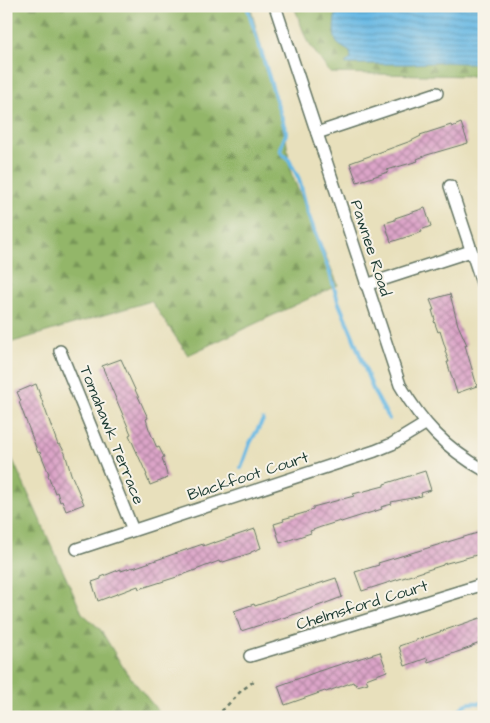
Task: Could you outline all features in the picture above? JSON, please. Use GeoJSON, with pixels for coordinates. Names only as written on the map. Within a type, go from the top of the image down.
{"type":"FeatureCollection","features":[{"type":"Feature","properties":{"kind":"street","name":"Pawnee Road"},"geometry":{"type":"LineString","coordinates":[[275,6],[400,385],[425,424],[456,452],[484,470]]}},
{"type":"Feature","properties":{"kind":"street"},"geometry":{"type":"LineString","coordinates":[[317,133],[437,94]]}},
{"type":"Feature","properties":{"kind":"street"},"geometry":{"type":"LineString","coordinates":[[450,186],[484,289]]}},
{"type":"Feature","properties":{"kind":"street"},"geometry":{"type":"LineString","coordinates":[[366,285],[471,251]]}},
{"type":"Feature","properties":{"kind":"street","name":"Tomahawk Terrace"},"geometry":{"type":"LineString","coordinates":[[60,351],[133,530]]}},
{"type":"Feature","properties":{"kind":"street","name":"Blackfoot Court"},"geometry":{"type":"LineString","coordinates":[[77,549],[374,451],[392,444],[425,424]]}},
{"type":"Feature","properties":{"kind":"street","name":"Chelmsford Court"},"geometry":{"type":"LineString","coordinates":[[250,656],[484,584]]}},
{"type":"Feature","properties":{"kind":"path"},"geometry":{"type":"LineString","coordinates":[[216,717],[241,691],[254,682]]}},
{"type":"Feature","properties":{"kind":"green space"},"geometry":{"type":"Polygon","coordinates":[[[6,6],[250,6],[286,139],[291,173],[338,285],[188,355],[151,301],[6,344],[6,6]]]}},
{"type":"Feature","properties":{"kind":"green space"},"geometry":{"type":"Polygon","coordinates":[[[294,6],[484,6],[484,79],[474,76],[330,73],[307,41],[294,6]]]}},
{"type":"Feature","properties":{"kind":"green space"},"geometry":{"type":"Polygon","coordinates":[[[6,445],[82,613],[100,629],[126,672],[163,717],[6,717],[6,445]]]}},
{"type":"Feature","properties":{"kind":"water"},"geometry":{"type":"Polygon","coordinates":[[[339,6],[484,6],[484,64],[445,62],[347,64],[345,63],[351,59],[350,52],[337,43],[334,35],[335,19],[339,6]]]}},
{"type":"Feature","properties":{"kind":"building"},"geometry":{"type":"Polygon","coordinates":[[[461,123],[468,143],[427,155],[417,159],[418,161],[387,170],[388,172],[357,182],[350,163],[411,141],[420,135],[461,123]]]}},
{"type":"Feature","properties":{"kind":"building"},"geometry":{"type":"Polygon","coordinates":[[[425,208],[431,226],[421,230],[422,232],[391,242],[385,223],[425,208]]]}},
{"type":"Feature","properties":{"kind":"building"},"geometry":{"type":"Polygon","coordinates":[[[450,294],[458,325],[467,345],[465,345],[477,386],[457,393],[440,331],[438,332],[434,321],[432,310],[434,310],[430,300],[450,294]]]}},
{"type":"Feature","properties":{"kind":"building"},"geometry":{"type":"Polygon","coordinates":[[[121,359],[148,418],[146,419],[149,429],[157,448],[159,447],[164,457],[162,458],[168,478],[150,485],[102,366],[121,359]]]}},
{"type":"Feature","properties":{"kind":"building"},"geometry":{"type":"Polygon","coordinates":[[[36,384],[58,445],[60,444],[65,453],[71,474],[84,504],[66,511],[62,501],[60,502],[57,492],[55,493],[19,402],[21,401],[17,392],[36,384]]]}},
{"type":"Feature","properties":{"kind":"building"},"geometry":{"type":"Polygon","coordinates":[[[425,471],[431,490],[421,493],[422,496],[391,502],[392,504],[381,507],[382,509],[321,527],[310,531],[311,533],[280,543],[274,524],[284,521],[283,519],[304,513],[313,509],[313,507],[354,496],[353,494],[384,486],[384,484],[425,471]]]}},
{"type":"Feature","properties":{"kind":"building"},"geometry":{"type":"Polygon","coordinates":[[[255,529],[261,548],[251,553],[220,563],[219,561],[139,589],[138,586],[98,601],[92,582],[101,579],[101,577],[121,569],[121,571],[133,568],[203,544],[203,546],[214,543],[255,529]]]}},
{"type":"Feature","properties":{"kind":"building"},"geometry":{"type":"Polygon","coordinates":[[[484,531],[484,553],[443,564],[362,591],[355,572],[379,565],[378,563],[484,531]]]}},
{"type":"Feature","properties":{"kind":"building"},"geometry":{"type":"Polygon","coordinates":[[[336,578],[342,597],[241,631],[234,611],[254,604],[255,606],[336,578]]]}},
{"type":"Feature","properties":{"kind":"building"},"geometry":{"type":"Polygon","coordinates":[[[484,618],[484,638],[479,640],[480,643],[428,662],[427,658],[405,666],[399,646],[484,618]]]}},
{"type":"Feature","properties":{"kind":"building"},"geometry":{"type":"Polygon","coordinates":[[[380,652],[387,671],[366,679],[368,683],[357,686],[353,682],[285,705],[278,686],[380,652]]]}},
{"type":"Feature","properties":{"kind":"waterway"},"geometry":{"type":"LineString","coordinates":[[247,6],[286,132],[281,152],[289,160],[299,179],[308,214],[329,270],[338,301],[374,392],[389,419]]}},
{"type":"Feature","properties":{"kind":"waterway"},"geometry":{"type":"LineString","coordinates":[[241,468],[250,443],[263,420]]}},
{"type":"Feature","properties":{"kind":"waterway"},"geometry":{"type":"LineString","coordinates":[[456,717],[464,705],[479,703]]}}]}
